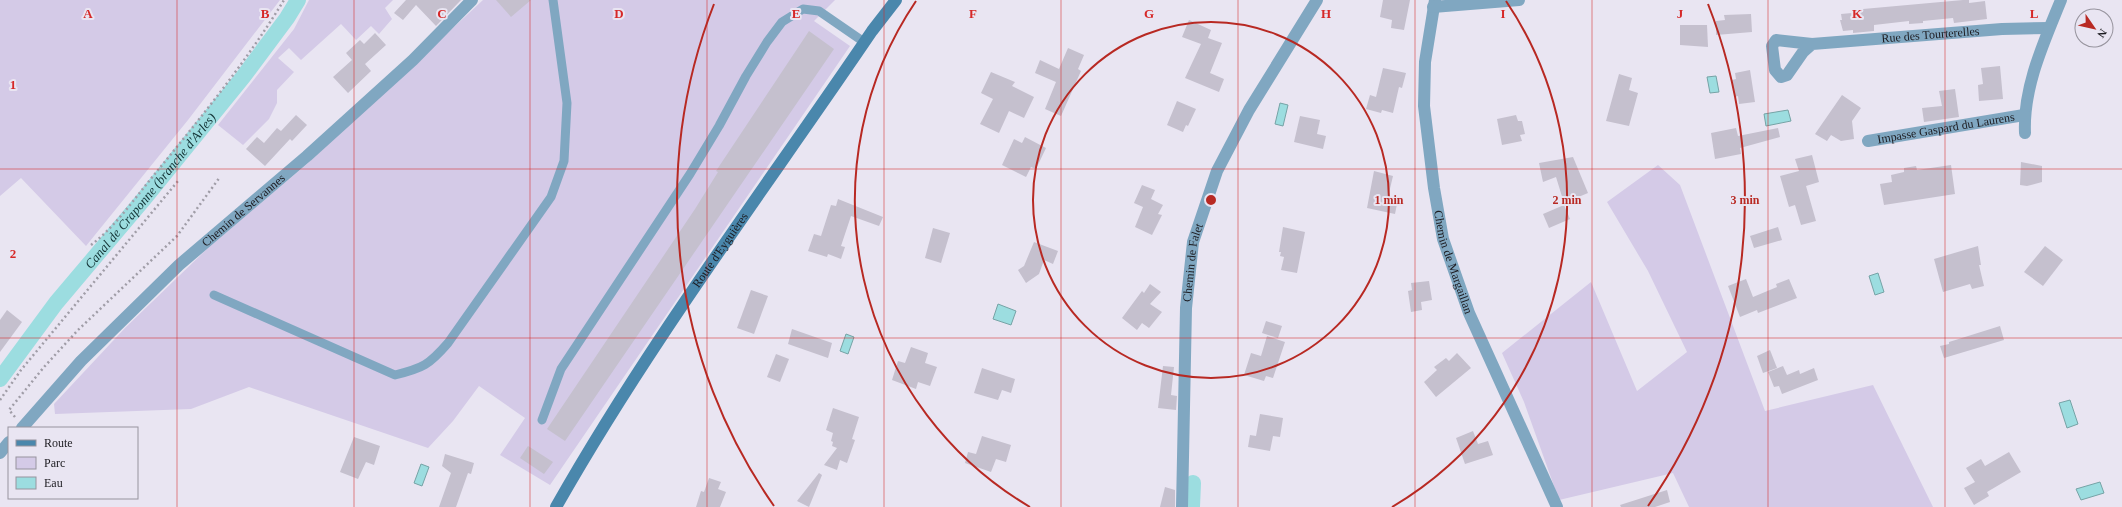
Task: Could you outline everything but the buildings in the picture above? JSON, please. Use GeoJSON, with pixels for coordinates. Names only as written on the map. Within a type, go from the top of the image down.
{"type":"FeatureCollection","features":[{"type":"Feature","properties":{"kind":"main road","name":"Route d'Eyguières"},"geometry":{"type":"LineString","coordinates":[[556,507],[590,447],[660,337],[864,42],[896,0]]}},
{"type":"Feature","properties":{"kind":"street","name":"Chemin de Servannes"},"geometry":{"type":"LineString","coordinates":[[22,427],[81,361],[179,265],[307,156],[413,60],[472,0]]}},
{"type":"Feature","properties":{"kind":"street","name":"Chemin de Falet"},"geometry":{"type":"LineString","coordinates":[[1182,507],[1186,308],[1193,242],[1217,171],[1249,110],[1317,0]]}},
{"type":"Feature","properties":{"kind":"street"},"geometry":{"type":"LineString","coordinates":[[1434,4],[1520,0]]}},
{"type":"Feature","properties":{"kind":"street"},"geometry":{"type":"LineString","coordinates":[[2025,133],[2024,116],[2031,80],[2060,0]]}},
{"type":"Feature","properties":{"kind":"street","name":"Chemin de Margaillan"},"geometry":{"type":"LineString","coordinates":[[1434,4],[1425,62],[1424,106],[1434,188],[1443,239],[1469,313],[1557,507]]}},
{"type":"Feature","properties":{"kind":"street","name":"Rue des Tourterelles"},"geometry":{"type":"LineString","coordinates":[[1812,44],[2002,29],[2049,28]]}},
{"type":"Feature","properties":{"kind":"street","name":"Impasse Gaspard du Laurens"},"geometry":{"type":"LineString","coordinates":[[1868,141],[2024,116]]}},
{"type":"Feature","properties":{"kind":"street"},"geometry":{"type":"LineString","coordinates":[[0,452],[8,443]]}},
{"type":"Feature","properties":{"kind":"lane"},"geometry":{"type":"LineString","coordinates":[[214,295],[395,375],[416,370],[432,362],[448,343],[551,197],[564,161],[567,102],[553,0]]}},
{"type":"Feature","properties":{"kind":"lane"},"geometry":{"type":"LineString","coordinates":[[542,420],[561,369],[690,174],[719,126],[746,76],[767,42],[782,22],[803,9],[819,11],[864,42]]}},
{"type":"Feature","properties":{"kind":"path"},"geometry":{"type":"LineString","coordinates":[[91,245],[105,234],[169,156],[240,64],[284,0]]}},
{"type":"Feature","properties":{"kind":"path"},"geometry":{"type":"LineString","coordinates":[[22,427],[8,410],[44,367],[78,330],[177,236],[220,177]]}},
{"type":"Feature","properties":{"kind":"path"},"geometry":{"type":"LineString","coordinates":[[0,400],[22,370],[178,181]]}},
{"type":"Feature","properties":{"kind":"green space"},"geometry":{"type":"Polygon","coordinates":[[[0,0],[280,0],[188,120],[86,246],[21,178],[0,196],[0,0]]]}},
{"type":"Feature","properties":{"kind":"green space"},"geometry":{"type":"Polygon","coordinates":[[[309,0],[393,0],[385,8],[392,19],[379,34],[371,26],[356,40],[341,24],[301,60],[289,48],[278,58],[294,72],[277,90],[277,103],[269,119],[243,145],[218,125],[294,29],[309,0]]]}},
{"type":"Feature","properties":{"kind":"green space"},"geometry":{"type":"Polygon","coordinates":[[[483,0],[835,0],[814,21],[850,46],[550,485],[500,455],[525,418],[479,386],[453,421],[428,448],[249,387],[191,409],[55,414],[54,404],[125,328],[208,248],[307,164],[483,0]]]}},
{"type":"Feature","properties":{"kind":"green space"},"geometry":{"type":"Polygon","coordinates":[[[1658,165],[1680,185],[1765,411],[1873,385],[1933,507],[1689,507],[1673,473],[1559,500],[1524,402],[1502,353],[1591,282],[1637,391],[1687,352],[1648,271],[1607,202],[1658,165]]]}},
{"type":"Feature","properties":{"kind":"water"},"geometry":{"type":"Polygon","coordinates":[[[1716,76],[1719,92],[1710,93],[1707,77],[1716,76]]]}},
{"type":"Feature","properties":{"kind":"water"},"geometry":{"type":"Polygon","coordinates":[[[1280,103],[1288,105],[1283,126],[1275,124],[1280,103]]]}},
{"type":"Feature","properties":{"kind":"water"},"geometry":{"type":"Polygon","coordinates":[[[1788,110],[1791,121],[1766,126],[1764,114],[1788,110]]]}},
{"type":"Feature","properties":{"kind":"water"},"geometry":{"type":"Polygon","coordinates":[[[1878,273],[1884,292],[1875,295],[1869,276],[1878,273]]]}},
{"type":"Feature","properties":{"kind":"water"},"geometry":{"type":"Polygon","coordinates":[[[998,304],[1016,311],[1011,325],[993,319],[998,304]]]}},
{"type":"Feature","properties":{"kind":"water"},"geometry":{"type":"Polygon","coordinates":[[[846,334],[854,337],[848,354],[840,351],[846,334]]]}},
{"type":"Feature","properties":{"kind":"water"},"geometry":{"type":"Polygon","coordinates":[[[2070,400],[2078,424],[2067,428],[2059,403],[2070,400]]]}},
{"type":"Feature","properties":{"kind":"water"},"geometry":{"type":"Polygon","coordinates":[[[421,464],[429,467],[422,486],[414,483],[421,464]]]}},
{"type":"Feature","properties":{"kind":"water"},"geometry":{"type":"Polygon","coordinates":[[[2100,482],[2104,493],[2081,500],[2076,489],[2100,482]]]}},
{"type":"Feature","properties":{"kind":"waterway","name":"Canal de Craponne (branche d'Arles)"},"geometry":{"type":"LineString","coordinates":[[0,379],[56,303],[143,200],[243,77],[287,18],[298,0]]}},
{"type":"Feature","properties":{"kind":"waterway"},"geometry":{"type":"LineString","coordinates":[[1192,507],[1193,483]]}}]}
